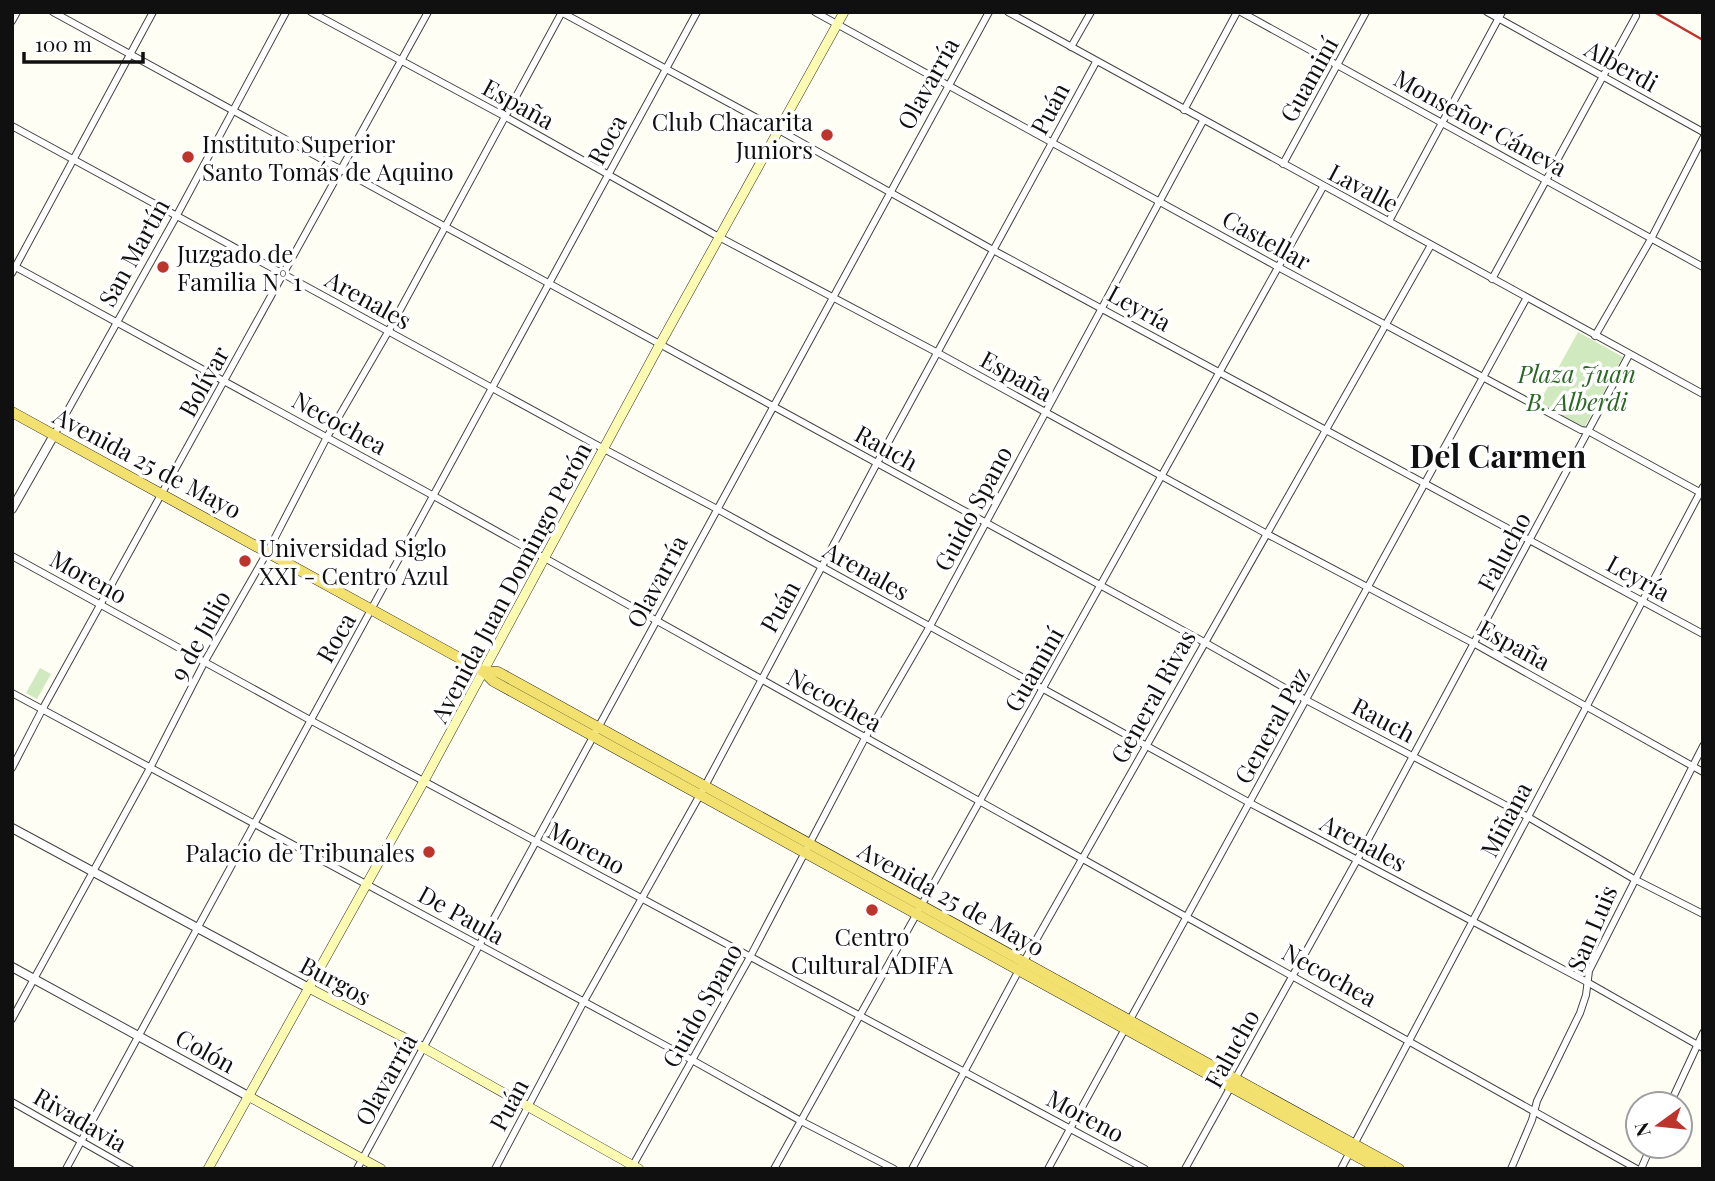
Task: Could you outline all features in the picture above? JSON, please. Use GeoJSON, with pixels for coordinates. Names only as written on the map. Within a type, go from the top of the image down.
{"type":"FeatureCollection","features":[{"type":"Feature","properties":{"kind":"main road","name":"Avenida Juan Domingo Perón"},"geometry":{"type":"LineString","coordinates":[[208,1169],[424,781],[659,346],[844,12]]}},
{"type":"Feature","properties":{"kind":"main road","name":"Avenida 25 de Mayo"},"geometry":{"type":"LineString","coordinates":[[12,412],[373,609],[483,671],[493,681],[596,732],[1352,1148],[1399,1169]]}},
{"type":"Feature","properties":{"kind":"main road","name":"Burgos"},"geometry":{"type":"LineString","coordinates":[[307,987],[424,1048],[634,1168]]}},
{"type":"Feature","properties":{"kind":"main road","name":"Colón"},"geometry":{"type":"LineString","coordinates":[[248,1096],[381,1169]]}},
{"type":"Feature","properties":{"kind":"main road","name":"Avenida 25 de Mayo"},"geometry":{"type":"LineString","coordinates":[[1352,1148],[1380,1169]]}},
{"type":"Feature","properties":{"kind":"street"},"geometry":{"type":"LineString","coordinates":[[12,21],[17,12]]}},
{"type":"Feature","properties":{"kind":"street","name":"Rauch"},"geometry":{"type":"LineString","coordinates":[[53,12],[659,346],[773,405],[1307,700],[1528,817],[1634,879],[1703,914]]}},
{"type":"Feature","properties":{"kind":"street"},"geometry":{"type":"LineString","coordinates":[[13,268],[153,12]]}},
{"type":"Feature","properties":{"kind":"street","name":"San Martín"},"geometry":{"type":"LineString","coordinates":[[12,509],[177,215],[286,12]]}},
{"type":"Feature","properties":{"kind":"street","name":"España"},"geometry":{"type":"LineString","coordinates":[[311,12],[506,117],[719,237],[1475,644],[1703,772]]}},
{"type":"Feature","properties":{"kind":"street","name":"Bolívar"},"geometry":{"type":"LineString","coordinates":[[12,768],[42,709],[428,12]]}},
{"type":"Feature","properties":{"kind":"street","name":"Leyría"},"geometry":{"type":"LineString","coordinates":[[562,12],[1424,485],[1703,634]]}},
{"type":"Feature","properties":{"kind":"street","name":"9 de Julio"},"geometry":{"type":"LineString","coordinates":[[12,1019],[150,768],[205,661],[268,551],[327,437],[388,332],[562,12]]}},
{"type":"Feature","properties":{"kind":"street","name":"Roca"},"geometry":{"type":"LineString","coordinates":[[66,1169],[697,12]]}},
{"type":"Feature","properties":{"kind":"street","name":"Castellar"},"geometry":{"type":"LineString","coordinates":[[815,12],[1483,378],[1702,491]]}},
{"type":"Feature","properties":{"kind":"street","name":"Olavarría"},"geometry":{"type":"LineString","coordinates":[[357,1169],[989,12]]}},
{"type":"Feature","properties":{"kind":"street","name":"Lavalle"},"geometry":{"type":"LineString","coordinates":[[1008,12],[1595,337],[1701,390]]}},
{"type":"Feature","properties":{"kind":"street","name":"Puán"},"geometry":{"type":"LineString","coordinates":[[1071,47],[1091,12]]}},
{"type":"Feature","properties":{"kind":"street"},"geometry":{"type":"LineString","coordinates":[[1184,110],[1239,12]]}},
{"type":"Feature","properties":{"kind":"street","name":"Monseñor Cáneva"},"geometry":{"type":"LineString","coordinates":[[1239,12],[1703,267]]}},
{"type":"Feature","properties":{"kind":"street","name":"Guaminí"},"geometry":{"type":"LineString","coordinates":[[1283,164],[1366,12]]}},
{"type":"Feature","properties":{"kind":"street","name":"Alberdi"},"geometry":{"type":"LineString","coordinates":[[1487,12],[1500,15],[1703,132]]}},
{"type":"Feature","properties":{"kind":"street"},"geometry":{"type":"LineString","coordinates":[[1389,221],[1500,15]]}},
{"type":"Feature","properties":{"kind":"street"},"geometry":{"type":"LineString","coordinates":[[1492,279],[1636,16]]}},
{"type":"Feature","properties":{"kind":"street","name":"Puán"},"geometry":{"type":"LineString","coordinates":[[495,1169],[1096,62]]}},
{"type":"Feature","properties":{"kind":"street","name":"Guido Spano"},"geometry":{"type":"LineString","coordinates":[[634,1168],[1203,121]]}},
{"type":"Feature","properties":{"kind":"street","name":"Arenales"},"geometry":{"type":"LineString","coordinates":[[12,126],[717,509],[1250,803],[1587,982],[1700,1047]]}},
{"type":"Feature","properties":{"kind":"street"},"geometry":{"type":"LineString","coordinates":[[1595,337],[1651,239],[1703,138]]}},
{"type":"Feature","properties":{"kind":"street","name":"Guaminí"},"geometry":{"type":"LineString","coordinates":[[774,1169],[1323,187]]}},
{"type":"Feature","properties":{"kind":"street","name":"General Rivas"},"geometry":{"type":"LineString","coordinates":[[912,1169],[1021,966],[1431,246]]}},
{"type":"Feature","properties":{"kind":"street","name":"Necochea"},"geometry":{"type":"LineString","coordinates":[[13,268],[225,380],[1639,1169]]}},
{"type":"Feature","properties":{"kind":"street","name":"General Paz"},"geometry":{"type":"LineString","coordinates":[[1048,1169],[1526,299]]}},
{"type":"Feature","properties":{"kind":"street","name":"Falucho"},"geometry":{"type":"LineString","coordinates":[[1185,1169],[1235,1084],[1475,644],[1629,355]]}},
{"type":"Feature","properties":{"kind":"street","name":"Miñana"},"geometry":{"type":"LineString","coordinates":[[1341,1169],[1702,491]]}},
{"type":"Feature","properties":{"kind":"street","name":"Moreno"},"geometry":{"type":"LineString","coordinates":[[12,556],[310,720],[1145,1169]]}},
{"type":"Feature","properties":{"kind":"street","name":"De Paula"},"geometry":{"type":"LineString","coordinates":[[12,693],[894,1169]]}},
{"type":"Feature","properties":{"kind":"street","name":"San Luis"},"geometry":{"type":"LineString","coordinates":[[1511,1169],[1536,1101],[1587,995],[1588,971],[1703,746]]}},
{"type":"Feature","properties":{"kind":"street","name":"Burgos"},"geometry":{"type":"LineString","coordinates":[[12,828],[307,987]]}},
{"type":"Feature","properties":{"kind":"street","name":"Colón"},"geometry":{"type":"LineString","coordinates":[[12,967],[248,1096]]}},
{"type":"Feature","properties":{"kind":"street"},"geometry":{"type":"LineString","coordinates":[[1677,1090],[1700,1047],[1703,1033]]}},
{"type":"Feature","properties":{"kind":"street","name":"Rivadavia"},"geometry":{"type":"LineString","coordinates":[[12,1102],[130,1169]]}},
{"type":"Feature","properties":{"kind":"green space","name":"Plaza Juan B. Alberdi"},"geometry":{"type":"Polygon","coordinates":[[[1578,332],[1623,357],[1584,428],[1539,403],[1578,332]]]}},
{"type":"Feature","properties":{"kind":"green space"},"geometry":{"type":"Polygon","coordinates":[[[40,668],[51,674],[37,699],[26,693],[40,668]]]}},
{"type":"Feature","properties":{"kind":"railway"},"geometry":{"type":"LineString","coordinates":[[1654,12],[1703,40]]}},
{"type":"Feature","properties":{"kind":"place","name":"Club Chacarita Juniors"},"geometry":{"type":"Point","coordinates":[827,135]}},
{"type":"Feature","properties":{"kind":"place","name":"Instituto Superior Santo Tomás de Aquino"},"geometry":{"type":"Point","coordinates":[188,157]}},
{"type":"Feature","properties":{"kind":"place","name":"Juzgado de Familia N° 1"},"geometry":{"type":"Point","coordinates":[163,267]}},
{"type":"Feature","properties":{"kind":"place","name":"Universidad Siglo XXI - Centro Azul"},"geometry":{"type":"Point","coordinates":[245,561]}},
{"type":"Feature","properties":{"kind":"place","name":"Palacio de Tribunales"},"geometry":{"type":"Point","coordinates":[429,852]}},
{"type":"Feature","properties":{"kind":"place","name":"Centro Cultural ADIFA"},"geometry":{"type":"Point","coordinates":[872,910]}},
{"type":"Feature","properties":{"kind":"district","name":"Del Carmen"},"geometry":{"type":"Point","coordinates":[1498,454]}}]}
